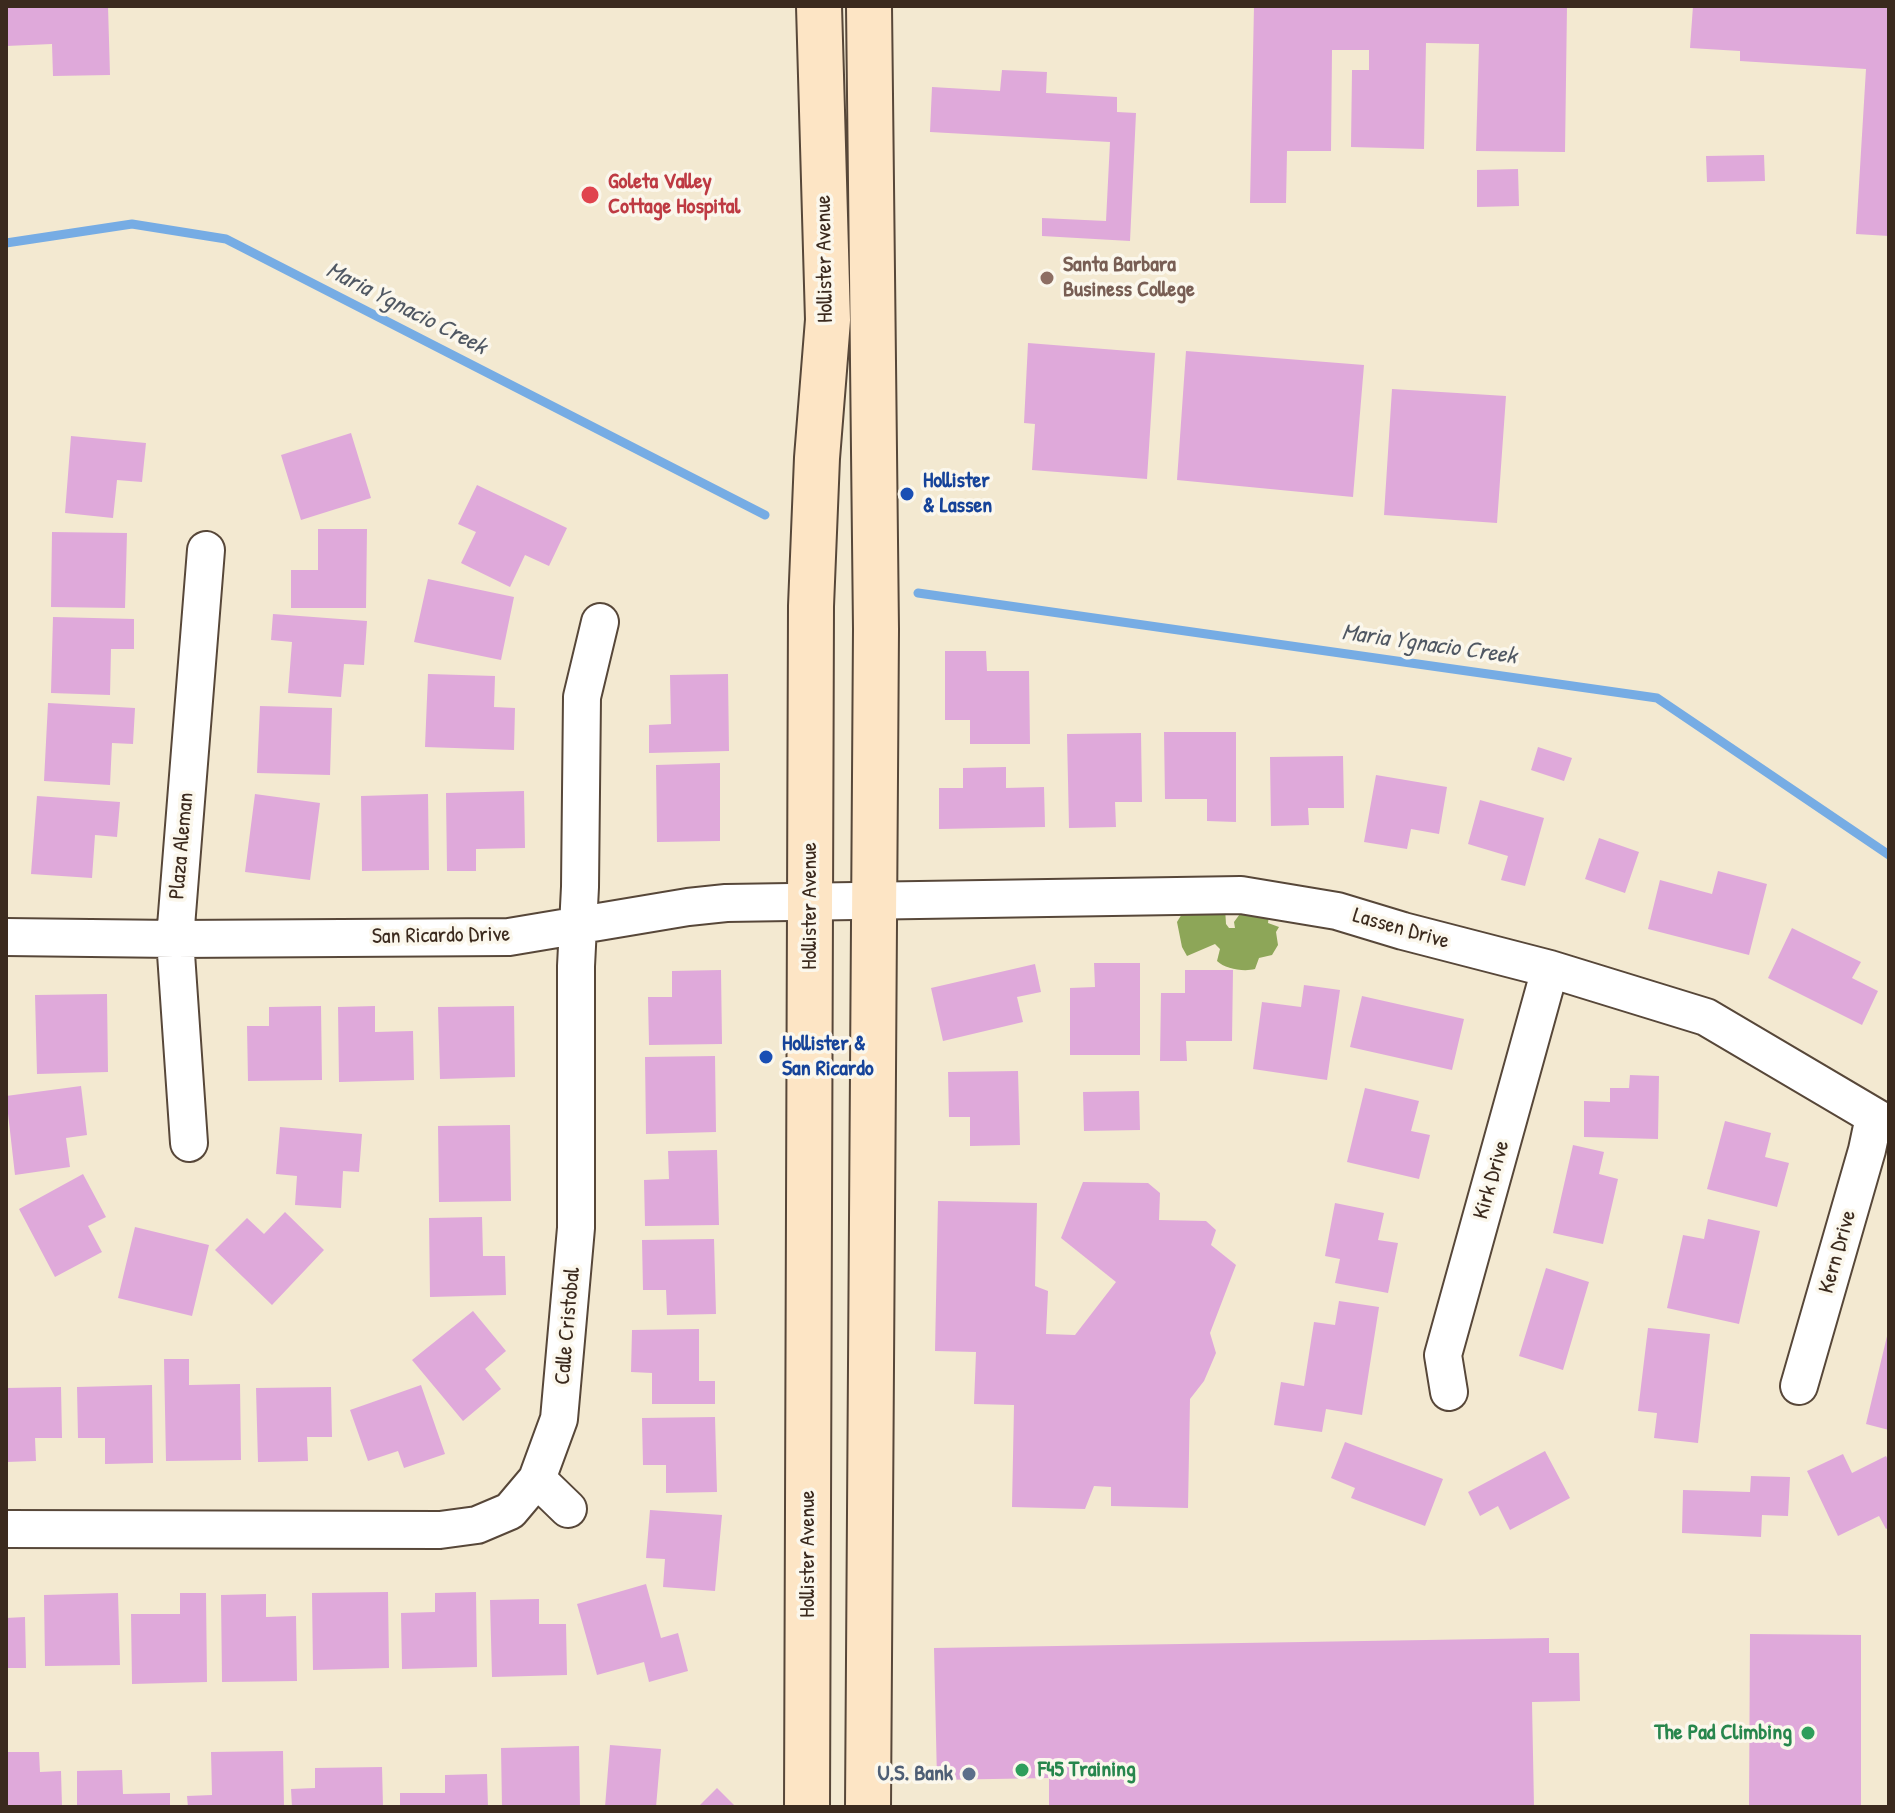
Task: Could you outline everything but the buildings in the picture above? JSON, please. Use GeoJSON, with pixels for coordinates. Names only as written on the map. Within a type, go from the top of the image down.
{"type":"FeatureCollection","features":[{"type":"Feature","properties":{"kind":"main road","name":"Hollister Avenue"},"geometry":{"type":"LineString","coordinates":[[807,1807],[811,606],[817,458],[828,320],[819,6]]}},
{"type":"Feature","properties":{"kind":"main road"},"geometry":{"type":"LineString","coordinates":[[868,1807],[876,629],[869,6]]}},
{"type":"Feature","properties":{"kind":"street","name":"Plaza Aleman"},"geometry":{"type":"LineString","coordinates":[[189,1143],[175,939],[206,550]]}},
{"type":"Feature","properties":{"kind":"street","name":"Calle Cristobal"},"geometry":{"type":"LineString","coordinates":[[6,1529],[440,1530],[477,1525],[510,1511],[537,1479],[559,1419],[576,1228],[576,966],[582,697],[600,622]]}},
{"type":"Feature","properties":{"kind":"street","name":"Lassen Drive"},"geometry":{"type":"LineString","coordinates":[[874,899],[1241,895],[1337,911],[1550,969],[1706,1017],[1882,1121]]}},
{"type":"Feature","properties":{"kind":"street","name":"San Ricardo Drive"},"geometry":{"type":"LineString","coordinates":[[6,937],[509,937],[688,907],[874,899]]}},
{"type":"Feature","properties":{"kind":"street","name":"Kirk Drive"},"geometry":{"type":"LineString","coordinates":[[1449,1392],[1443,1355],[1550,969]]}},
{"type":"Feature","properties":{"kind":"street","name":"Kern Drive"},"geometry":{"type":"LineString","coordinates":[[1799,1386],[1867,1150],[1882,1121]]}},
{"type":"Feature","properties":{"kind":"street"},"geometry":{"type":"LineString","coordinates":[[537,1479],[568,1509]]}},
{"type":"Feature","properties":{"kind":"green space"},"geometry":{"type":"Polygon","coordinates":[[[1188,904],[1225,908],[1229,928],[1235,928],[1234,922],[1245,907],[1269,915],[1268,923],[1279,927],[1276,932],[1278,945],[1272,955],[1259,958],[1255,969],[1251,970],[1220,964],[1217,961],[1220,949],[1215,944],[1187,956],[1177,922],[1188,904]]]}},
{"type":"Feature","properties":{"kind":"waterway","name":"Maria Ygnacio Creek"},"geometry":{"type":"LineString","coordinates":[[6,243],[132,224],[226,239],[765,515]]}},
{"type":"Feature","properties":{"kind":"waterway","name":"Maria Ygnacio Creek"},"geometry":{"type":"LineString","coordinates":[[918,593],[1657,698],[1889,855]]}},
{"type":"Feature","properties":{"kind":"place","name":"Goleta Valley Cottage Hospital"},"geometry":{"type":"Point","coordinates":[590,195]}},
{"type":"Feature","properties":{"kind":"place","name":"Santa Barbara Business College"},"geometry":{"type":"Point","coordinates":[1047,278]}},
{"type":"Feature","properties":{"kind":"place","name":"Hollister & Lassen"},"geometry":{"type":"Point","coordinates":[907,494]}},
{"type":"Feature","properties":{"kind":"place","name":"Hollister & San Ricardo"},"geometry":{"type":"Point","coordinates":[766,1057]}},
{"type":"Feature","properties":{"kind":"place","name":"The Pad Climbing"},"geometry":{"type":"Point","coordinates":[1808,1733]}},
{"type":"Feature","properties":{"kind":"place","name":"F45 Training"},"geometry":{"type":"Point","coordinates":[1022,1770]}},
{"type":"Feature","properties":{"kind":"place","name":"U.S. Bank"},"geometry":{"type":"Point","coordinates":[969,1774]}}]}
